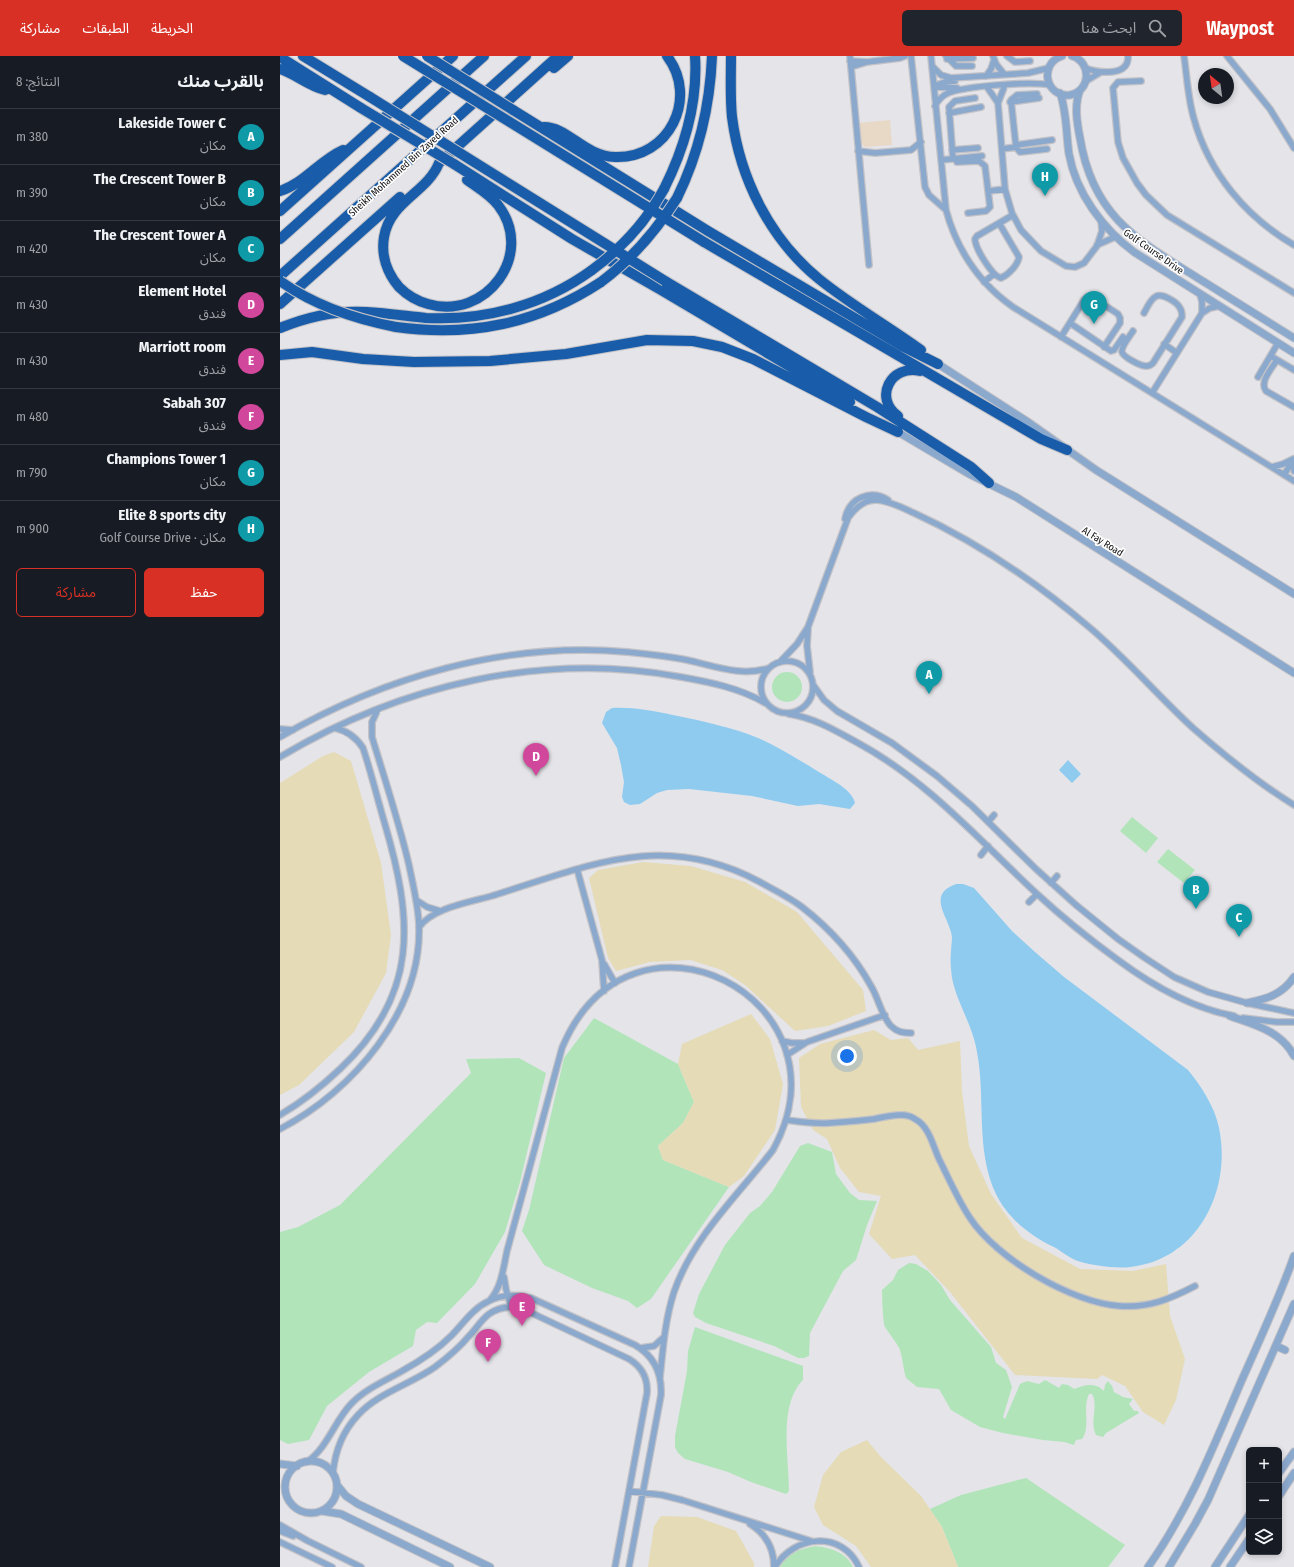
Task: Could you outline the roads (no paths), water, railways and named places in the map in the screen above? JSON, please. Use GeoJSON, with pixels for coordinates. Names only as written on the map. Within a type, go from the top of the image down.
{"type":"FeatureCollection","features":[{"type":"Feature","properties":{"kind":"highway"},"geometry":{"type":"LineString","coordinates":[[303,56],[370,97],[663,285],[898,432]]}},
{"type":"Feature","properties":{"kind":"highway"},"geometry":{"type":"LineString","coordinates":[[403,56],[704,242],[924,372],[1048,443],[1067,450]]}},
{"type":"Feature","properties":{"kind":"highway"},"geometry":{"type":"LineString","coordinates":[[280,239],[484,56]]}},
{"type":"Feature","properties":{"kind":"highway","name":"Sheikh Mohammed Bin Zayed Road"},"geometry":{"type":"LineString","coordinates":[[280,276],[526,56]]}},
{"type":"Feature","properties":{"kind":"highway"},"geometry":{"type":"LineString","coordinates":[[280,304],[558,56]]}},
{"type":"Feature","properties":{"kind":"highway"},"geometry":{"type":"LineString","coordinates":[[526,86],[546,75],[568,56]]}},
{"type":"Feature","properties":{"kind":"highway"},"geometry":{"type":"LineString","coordinates":[[541,127],[551,127],[557,129],[585,148],[607,156],[630,156],[651,148],[668,132],[676,119],[680,104],[679,81],[674,67],[667,56]]}},
{"type":"Feature","properties":{"kind":"highway"},"geometry":{"type":"LineString","coordinates":[[280,328],[306,319],[342,312],[365,312],[443,318],[490,314],[520,307],[547,296],[572,283],[592,270],[609,258],[631,236],[651,211],[664,189],[679,156],[688,126],[694,96],[695,56]]}},
{"type":"Feature","properties":{"kind":"highway"},"geometry":{"type":"LineString","coordinates":[[280,281],[304,296],[331,309],[361,320],[396,327],[429,331],[460,331],[505,324],[549,311],[576,298],[601,282],[642,246],[659,225],[677,198],[701,137],[710,89],[712,56]]}},
{"type":"Feature","properties":{"kind":"highway"},"geometry":{"type":"LineString","coordinates":[[731,56],[731,101],[737,145],[751,187],[772,226],[789,249],[818,278],[938,364]]}},
{"type":"Feature","properties":{"kind":"highway"},"geometry":{"type":"LineString","coordinates":[[280,57],[454,164],[572,239],[663,285],[877,407],[976,471],[989,483]]}},
{"type":"Feature","properties":{"kind":"highway"},"geometry":{"type":"LineString","coordinates":[[429,57],[708,231],[902,346],[938,364]]}},
{"type":"Feature","properties":{"kind":"highway"},"geometry":{"type":"LineString","coordinates":[[280,211],[353,147],[450,58]]}},
{"type":"Feature","properties":{"kind":"highway"},"geometry":{"type":"LineString","coordinates":[[280,69],[289,72],[314,87],[334,91]]}},
{"type":"Feature","properties":{"kind":"highway"},"geometry":{"type":"LineString","coordinates":[[280,191],[301,181],[334,155],[353,147]]}},
{"type":"Feature","properties":{"kind":"highway"},"geometry":{"type":"LineString","coordinates":[[439,163],[437,170],[430,179],[396,210],[389,222],[384,236],[384,258],[396,284],[413,298],[441,307],[464,305],[484,294],[500,278],[509,257],[511,242],[508,227],[499,206],[482,190],[464,177],[454,164]]}},
{"type":"Feature","properties":{"kind":"highway"},"geometry":{"type":"LineString","coordinates":[[280,355],[312,352],[363,359],[414,362],[490,361],[566,354],[647,340],[692,341],[722,347],[754,359],[898,432]]}},
{"type":"Feature","properties":{"kind":"highway"},"geometry":{"type":"LineString","coordinates":[[919,434],[908,423],[892,411],[886,395],[890,382],[899,373],[911,369],[924,372]]}},
{"type":"Feature","properties":{"kind":"street"},"geometry":{"type":"LineString","coordinates":[[911,56],[926,190],[929,195],[946,210]]}},
{"type":"Feature","properties":{"kind":"street"},"geometry":{"type":"LineString","coordinates":[[931,56],[946,210],[950,225],[960,249],[984,282],[1013,308],[1294,481]]}},
{"type":"Feature","properties":{"kind":"street"},"geometry":{"type":"LineString","coordinates":[[1007,56],[1016,62],[1030,61]]}},
{"type":"Feature","properties":{"kind":"street"},"geometry":{"type":"LineString","coordinates":[[1062,56],[1054,58],[1048,68],[1047,77],[1050,85],[1060,93],[1070,94],[1080,90],[1086,81],[1093,75],[1102,71]]}},
{"type":"Feature","properties":{"kind":"street"},"geometry":{"type":"LineString","coordinates":[[1074,56],[1081,61],[1086,68],[1086,81]]}},
{"type":"Feature","properties":{"kind":"street"},"geometry":{"type":"LineString","coordinates":[[1086,68],[1102,71],[1123,69],[1127,64],[1128,56]]}},
{"type":"Feature","properties":{"kind":"street"},"geometry":{"type":"LineString","coordinates":[[1184,56],[1193,118],[1199,136],[1215,170],[1245,208],[1276,234],[1294,245]]}},
{"type":"Feature","properties":{"kind":"street"},"geometry":{"type":"LineString","coordinates":[[1227,56],[1270,109],[1294,148]]}},
{"type":"Feature","properties":{"kind":"street"},"geometry":{"type":"LineString","coordinates":[[869,265],[851,61],[867,62],[902,57],[911,64]]}},
{"type":"Feature","properties":{"kind":"street"},"geometry":{"type":"LineString","coordinates":[[946,57],[973,58]]}},
{"type":"Feature","properties":{"kind":"street"},"geometry":{"type":"LineString","coordinates":[[946,57],[957,67],[972,66]]}},
{"type":"Feature","properties":{"kind":"street"},"geometry":{"type":"LineString","coordinates":[[994,58],[1004,74]]}},
{"type":"Feature","properties":{"kind":"street"},"geometry":{"type":"LineString","coordinates":[[986,76],[991,69],[994,58]]}},
{"type":"Feature","properties":{"kind":"street"},"geometry":{"type":"LineString","coordinates":[[932,65],[938,73],[951,78],[969,78],[1028,72],[1048,68]]}},
{"type":"Feature","properties":{"kind":"street"},"geometry":{"type":"LineString","coordinates":[[934,87],[945,82],[969,78]]}},
{"type":"Feature","properties":{"kind":"street"},"geometry":{"type":"LineString","coordinates":[[1141,81],[1118,82],[1113,88],[1118,142],[1123,158],[1137,183],[1146,195],[1167,215],[1294,293]]}},
{"type":"Feature","properties":{"kind":"street"},"geometry":{"type":"LineString","coordinates":[[934,87],[972,88],[1033,83],[1050,85]]}},
{"type":"Feature","properties":{"kind":"street"},"geometry":{"type":"LineString","coordinates":[[1005,85],[998,103],[1005,189],[1013,215],[1021,230],[1040,251],[1066,266],[1075,267],[1080,266],[1097,246],[1101,236],[1101,220]]}},
{"type":"Feature","properties":{"kind":"street"},"geometry":{"type":"LineString","coordinates":[[987,87],[998,103]]}},
{"type":"Feature","properties":{"kind":"street"},"geometry":{"type":"LineString","coordinates":[[935,106],[940,99],[947,94],[972,88]]}},
{"type":"Feature","properties":{"kind":"street","name":"Golf Course Drive"},"geometry":{"type":"LineString","coordinates":[[1080,90],[1076,107],[1082,150],[1090,175],[1101,199],[1118,221],[1139,241],[1294,338]]}},
{"type":"Feature","properties":{"kind":"street","name":"Golf Course Drive"},"geometry":{"type":"LineString","coordinates":[[1060,93],[1063,105],[1069,155],[1073,169],[1085,196],[1101,220],[1116,237],[1134,252],[1294,352]]}},
{"type":"Feature","properties":{"kind":"street"},"geometry":{"type":"LineString","coordinates":[[1038,96],[1017,95],[1013,97],[1010,102],[1016,146],[1020,152],[1047,150]]}},
{"type":"Feature","properties":{"kind":"street"},"geometry":{"type":"LineString","coordinates":[[955,160],[952,150],[948,112],[949,107],[955,101],[975,98]]}},
{"type":"Feature","properties":{"kind":"street"},"geometry":{"type":"LineString","coordinates":[[948,112],[981,107]]}},
{"type":"Feature","properties":{"kind":"street"},"geometry":{"type":"LineString","coordinates":[[1002,149],[1052,140]]}},
{"type":"Feature","properties":{"kind":"street"},"geometry":{"type":"LineString","coordinates":[[859,154],[911,150],[921,142]]}},
{"type":"Feature","properties":{"kind":"street"},"geometry":{"type":"LineString","coordinates":[[952,150],[978,148]]}},
{"type":"Feature","properties":{"kind":"street"},"geometry":{"type":"LineString","coordinates":[[911,150],[923,158]]}},
{"type":"Feature","properties":{"kind":"street"},"geometry":{"type":"LineString","coordinates":[[955,160],[982,156]]}},
{"type":"Feature","properties":{"kind":"street"},"geometry":{"type":"LineString","coordinates":[[940,160],[979,161],[984,164],[990,205],[989,209],[986,211],[968,213]]}},
{"type":"Feature","properties":{"kind":"street"},"geometry":{"type":"LineString","coordinates":[[988,191],[1005,189]]}},
{"type":"Feature","properties":{"kind":"street"},"geometry":{"type":"LineString","coordinates":[[999,224],[1017,252],[1019,259],[1017,264],[1003,277],[998,278],[983,258],[974,241],[977,236],[1013,215]]}},
{"type":"Feature","properties":{"kind":"street"},"geometry":{"type":"LineString","coordinates":[[1097,246],[1116,237]]}},
{"type":"Feature","properties":{"kind":"street"},"geometry":{"type":"LineString","coordinates":[[1156,266],[1162,266],[1184,279],[1189,278],[1192,274]]}},
{"type":"Feature","properties":{"kind":"street"},"geometry":{"type":"LineString","coordinates":[[984,282],[994,274]]}},
{"type":"Feature","properties":{"kind":"street"},"geometry":{"type":"LineString","coordinates":[[1200,294],[1202,313]]}},
{"type":"Feature","properties":{"kind":"street"},"geometry":{"type":"LineString","coordinates":[[1133,331],[1123,347],[1122,352],[1125,357],[1142,366],[1149,366],[1153,363],[1182,317],[1181,308],[1164,296],[1159,295],[1154,298],[1144,313]]}},
{"type":"Feature","properties":{"kind":"street"},"geometry":{"type":"LineString","coordinates":[[1061,337],[1086,298],[1092,297],[1118,314],[1120,318],[1120,323],[1104,347]]}},
{"type":"Feature","properties":{"kind":"street"},"geometry":{"type":"LineString","coordinates":[[1152,394],[1202,313],[1210,308],[1219,306]]}},
{"type":"Feature","properties":{"kind":"street"},"geometry":{"type":"LineString","coordinates":[[1070,324],[1110,351],[1114,350],[1121,336]]}},
{"type":"Feature","properties":{"kind":"street"},"geometry":{"type":"LineString","coordinates":[[1258,378],[1278,343]]}},
{"type":"Feature","properties":{"kind":"street"},"geometry":{"type":"LineString","coordinates":[[1164,344],[1177,353]]}},
{"type":"Feature","properties":{"kind":"street"},"geometry":{"type":"LineString","coordinates":[[1271,355],[1294,370]]}},
{"type":"Feature","properties":{"kind":"street"},"geometry":{"type":"LineString","coordinates":[[1277,360],[1264,382],[1264,386],[1266,391],[1294,408]]}},
{"type":"Feature","properties":{"kind":"street"},"geometry":{"type":"LineString","coordinates":[[938,364],[1028,422],[1067,450],[1294,594]]}},
{"type":"Feature","properties":{"kind":"street","name":"Al Fay Road"},"geometry":{"type":"LineString","coordinates":[[898,432],[969,474],[1016,497],[1294,673]]}},
{"type":"Feature","properties":{"kind":"street"},"geometry":{"type":"LineString","coordinates":[[1272,467],[1294,459]]}},
{"type":"Feature","properties":{"kind":"street"},"geometry":{"type":"LineString","coordinates":[[1294,459],[1294,471]]}},
{"type":"Feature","properties":{"kind":"street"},"geometry":{"type":"LineString","coordinates":[[1284,475],[1294,459]]}},
{"type":"Feature","properties":{"kind":"street"},"geometry":{"type":"LineString","coordinates":[[280,737],[357,699],[417,676],[463,664],[510,655],[558,651],[612,651],[674,658],[745,672],[769,668],[780,662],[797,644],[808,627],[845,525],[847,510],[858,499],[873,495],[880,496],[971,543],[1052,597],[1112,648],[1174,710],[1212,744],[1262,784],[1294,805]]}},
{"type":"Feature","properties":{"kind":"street"},"geometry":{"type":"LineString","coordinates":[[808,627],[807,650],[810,674],[814,686],[824,700],[837,711],[876,733],[928,768],[956,792],[1051,883],[1118,939],[1158,967],[1192,986],[1220,996],[1294,1013]]}},
{"type":"Feature","properties":{"kind":"street"},"geometry":{"type":"LineString","coordinates":[[780,662],[794,662],[806,668],[810,674]]}},
{"type":"Feature","properties":{"kind":"street"},"geometry":{"type":"LineString","coordinates":[[280,757],[335,728],[378,709],[422,693],[473,679],[525,671],[577,668],[630,670],[673,675],[739,691],[765,703],[776,712],[808,718],[826,726],[898,767],[926,789],[1037,894],[1096,944],[1155,985],[1187,1002],[1270,1031],[1282,1040],[1294,1056]]}},
{"type":"Feature","properties":{"kind":"street"},"geometry":{"type":"LineString","coordinates":[[765,703],[760,688],[764,673],[769,668]]}},
{"type":"Feature","properties":{"kind":"street"},"geometry":{"type":"LineString","coordinates":[[789,714],[804,708],[813,694],[814,686]]}},
{"type":"Feature","properties":{"kind":"street"},"geometry":{"type":"LineString","coordinates":[[280,1129],[316,1107],[340,1087],[359,1068],[386,1036],[401,1007],[412,976],[418,943],[419,927],[416,900],[398,824],[372,737],[372,722],[378,709]]}},
{"type":"Feature","properties":{"kind":"street"},"geometry":{"type":"LineString","coordinates":[[280,1115],[321,1087],[362,1046],[385,1013],[395,989],[403,959],[405,940],[404,915],[399,877],[365,754],[359,742],[354,737],[335,728]]}},
{"type":"Feature","properties":{"kind":"street"},"geometry":{"type":"LineString","coordinates":[[280,729],[293,730]]}},
{"type":"Feature","properties":{"kind":"street"},"geometry":{"type":"LineString","coordinates":[[988,822],[994,815]]}},
{"type":"Feature","properties":{"kind":"street"},"geometry":{"type":"LineString","coordinates":[[981,855],[988,846]]}},
{"type":"Feature","properties":{"kind":"street"},"geometry":{"type":"LineString","coordinates":[[419,927],[428,917],[440,911],[505,892],[577,868],[627,858],[678,855],[712,862],[735,869],[784,894],[801,906],[826,928],[844,947],[865,977],[889,1024],[896,1030],[910,1033]]}},
{"type":"Feature","properties":{"kind":"street"},"geometry":{"type":"LineString","coordinates":[[577,868],[602,960],[604,991]]}},
{"type":"Feature","properties":{"kind":"street"},"geometry":{"type":"LineString","coordinates":[[1051,883],[1057,876]]}},
{"type":"Feature","properties":{"kind":"street"},"geometry":{"type":"LineString","coordinates":[[1029,902],[1037,894]]}},
{"type":"Feature","properties":{"kind":"street"},"geometry":{"type":"LineString","coordinates":[[416,900],[427,907],[440,911]]}},
{"type":"Feature","properties":{"kind":"street"},"geometry":{"type":"LineString","coordinates":[[602,960],[616,983]]}},
{"type":"Feature","properties":{"kind":"street"},"geometry":{"type":"LineString","coordinates":[[490,1300],[500,1284],[507,1251],[562,1048],[568,1034],[582,1012],[604,991],[616,983],[637,973],[664,968],[678,968],[707,973],[734,985],[757,1003],[771,1021],[782,1041],[787,1055],[791,1079],[791,1092],[787,1120],[773,1150],[710,1228],[694,1251],[674,1292],[665,1337],[660,1377],[661,1395],[629,1567]]}},
{"type":"Feature","properties":{"kind":"street"},"geometry":{"type":"LineString","coordinates":[[1247,1003],[1276,995],[1288,986],[1294,977]]}},
{"type":"Feature","properties":{"kind":"street"},"geometry":{"type":"LineString","coordinates":[[787,1055],[807,1042],[885,1015]]}},
{"type":"Feature","properties":{"kind":"street"},"geometry":{"type":"LineString","coordinates":[[1230,1016],[1277,1022],[1294,1022]]}},
{"type":"Feature","properties":{"kind":"street"},"geometry":{"type":"LineString","coordinates":[[782,1041],[792,1043],[807,1042]]}},
{"type":"Feature","properties":{"kind":"street"},"geometry":{"type":"LineString","coordinates":[[787,1120],[808,1123],[828,1123],[867,1120],[901,1115],[914,1118],[925,1128],[961,1201],[971,1219],[981,1231],[1016,1262],[1042,1279],[1068,1292],[1108,1305],[1133,1306],[1154,1303],[1171,1298],[1195,1286]]}},
{"type":"Feature","properties":{"kind":"street"},"geometry":{"type":"LineString","coordinates":[[1148,1567],[1169,1535],[1198,1480],[1294,1256]]}},
{"type":"Feature","properties":{"kind":"street"},"geometry":{"type":"LineString","coordinates":[[503,1271],[507,1295],[511,1307]]}},
{"type":"Feature","properties":{"kind":"street"},"geometry":{"type":"LineString","coordinates":[[287,1495],[286,1482],[292,1470],[307,1462],[320,1451],[342,1415],[357,1398],[426,1357],[451,1336],[476,1309],[490,1300],[507,1295],[531,1298],[641,1348],[654,1363],[660,1377]]}},
{"type":"Feature","properties":{"kind":"street"},"geometry":{"type":"LineString","coordinates":[[1169,1567],[1208,1500],[1294,1304]]}},
{"type":"Feature","properties":{"kind":"street"},"geometry":{"type":"LineString","coordinates":[[490,1567],[358,1504],[346,1496],[337,1485],[333,1473],[336,1455],[342,1439],[349,1426],[364,1409],[376,1400],[435,1367],[456,1350],[488,1314],[500,1308],[511,1307],[526,1310],[629,1359],[644,1373],[647,1393],[616,1567]]}},
{"type":"Feature","properties":{"kind":"street"},"geometry":{"type":"LineString","coordinates":[[641,1348],[654,1346],[665,1337]]}},
{"type":"Feature","properties":{"kind":"street"},"geometry":{"type":"LineString","coordinates":[[1276,1346],[1285,1350]]}},
{"type":"Feature","properties":{"kind":"street"},"geometry":{"type":"LineString","coordinates":[[1282,1469],[1294,1452]]}},
{"type":"Feature","properties":{"kind":"street"},"geometry":{"type":"LineString","coordinates":[[307,1462],[322,1464],[333,1473]]}},
{"type":"Feature","properties":{"kind":"street"},"geometry":{"type":"LineString","coordinates":[[280,1464],[297,1466]]}},
{"type":"Feature","properties":{"kind":"street"},"geometry":{"type":"LineString","coordinates":[[1282,1492],[1294,1474]]}},
{"type":"Feature","properties":{"kind":"street"},"geometry":{"type":"LineString","coordinates":[[321,1511],[334,1500],[337,1485]]}},
{"type":"Feature","properties":{"kind":"street"},"geometry":{"type":"LineString","coordinates":[[280,1488],[287,1495],[293,1505],[303,1512],[334,1512],[450,1567]]}},
{"type":"Feature","properties":{"kind":"street"},"geometry":{"type":"LineString","coordinates":[[629,1491],[672,1497],[811,1541],[822,1541],[832,1544],[842,1548],[851,1555],[859,1567]]}},
{"type":"Feature","properties":{"kind":"street"},"geometry":{"type":"LineString","coordinates":[[743,1519],[757,1528],[767,1539],[773,1553],[774,1567]]}},
{"type":"Feature","properties":{"kind":"street"},"geometry":{"type":"LineString","coordinates":[[1215,1567],[1246,1519]]}},
{"type":"Feature","properties":{"kind":"street"},"geometry":{"type":"LineString","coordinates":[[280,1525],[308,1541],[362,1567]]}},
{"type":"Feature","properties":{"kind":"street"},"geometry":{"type":"LineString","coordinates":[[280,1531],[308,1541]]}},
{"type":"Feature","properties":{"kind":"street"},"geometry":{"type":"LineString","coordinates":[[774,1567],[793,1547],[811,1541]]}},
{"type":"Feature","properties":{"kind":"street"},"geometry":{"type":"LineString","coordinates":[[280,1542],[332,1567]]}},
{"type":"Feature","properties":{"kind":"street"},"geometry":{"type":"LineString","coordinates":[[1230,1567],[1246,1543]]}},
{"type":"Feature","properties":{"kind":"water"},"geometry":{"type":"Polygon","coordinates":[[[612,708],[635,709],[673,715],[727,727],[748,734],[783,750],[838,784],[847,790],[855,803],[850,809],[819,804],[798,806],[752,796],[689,789],[667,790],[657,793],[640,804],[630,805],[624,802],[622,797],[624,782],[617,748],[602,723],[606,712],[612,708]]]}},
{"type":"Feature","properties":{"kind":"water"},"geometry":{"type":"Polygon","coordinates":[[[1068,760],[1081,774],[1072,783],[1059,770],[1068,760]]]}},
{"type":"Feature","properties":{"kind":"water"},"geometry":{"type":"Polygon","coordinates":[[[956,884],[963,884],[974,888],[1012,931],[1064,977],[1188,1070],[1207,1097],[1219,1128],[1222,1151],[1220,1175],[1214,1197],[1205,1218],[1191,1236],[1174,1251],[1154,1262],[1130,1267],[1110,1267],[1081,1262],[1073,1259],[1030,1233],[1014,1219],[1001,1203],[996,1194],[985,1160],[980,1070],[977,1052],[972,1033],[954,987],[951,968],[952,937],[941,901],[942,894],[956,884]]]}},
{"type":"Feature","properties":{"kind":"place","name":"Elite 8 sports city"},"geometry":{"type":"Point","coordinates":[1045,196]}},
{"type":"Feature","properties":{"kind":"place","name":"Champions Tower 1"},"geometry":{"type":"Point","coordinates":[1094,324]}},
{"type":"Feature","properties":{"kind":"place","name":"Lakeside Tower C"},"geometry":{"type":"Point","coordinates":[929,694]}},
{"type":"Feature","properties":{"kind":"place","name":"Element Hotel"},"geometry":{"type":"Point","coordinates":[536,776]}},
{"type":"Feature","properties":{"kind":"place","name":"The Crescent Tower B"},"geometry":{"type":"Point","coordinates":[1196,909]}},
{"type":"Feature","properties":{"kind":"place","name":"The Crescent Tower A"},"geometry":{"type":"Point","coordinates":[1239,937]}},
{"type":"Feature","properties":{"kind":"place","name":"Marriott room"},"geometry":{"type":"Point","coordinates":[522,1326]}},
{"type":"Feature","properties":{"kind":"place","name":"307 Sabah"},"geometry":{"type":"Point","coordinates":[488,1362]}}]}
